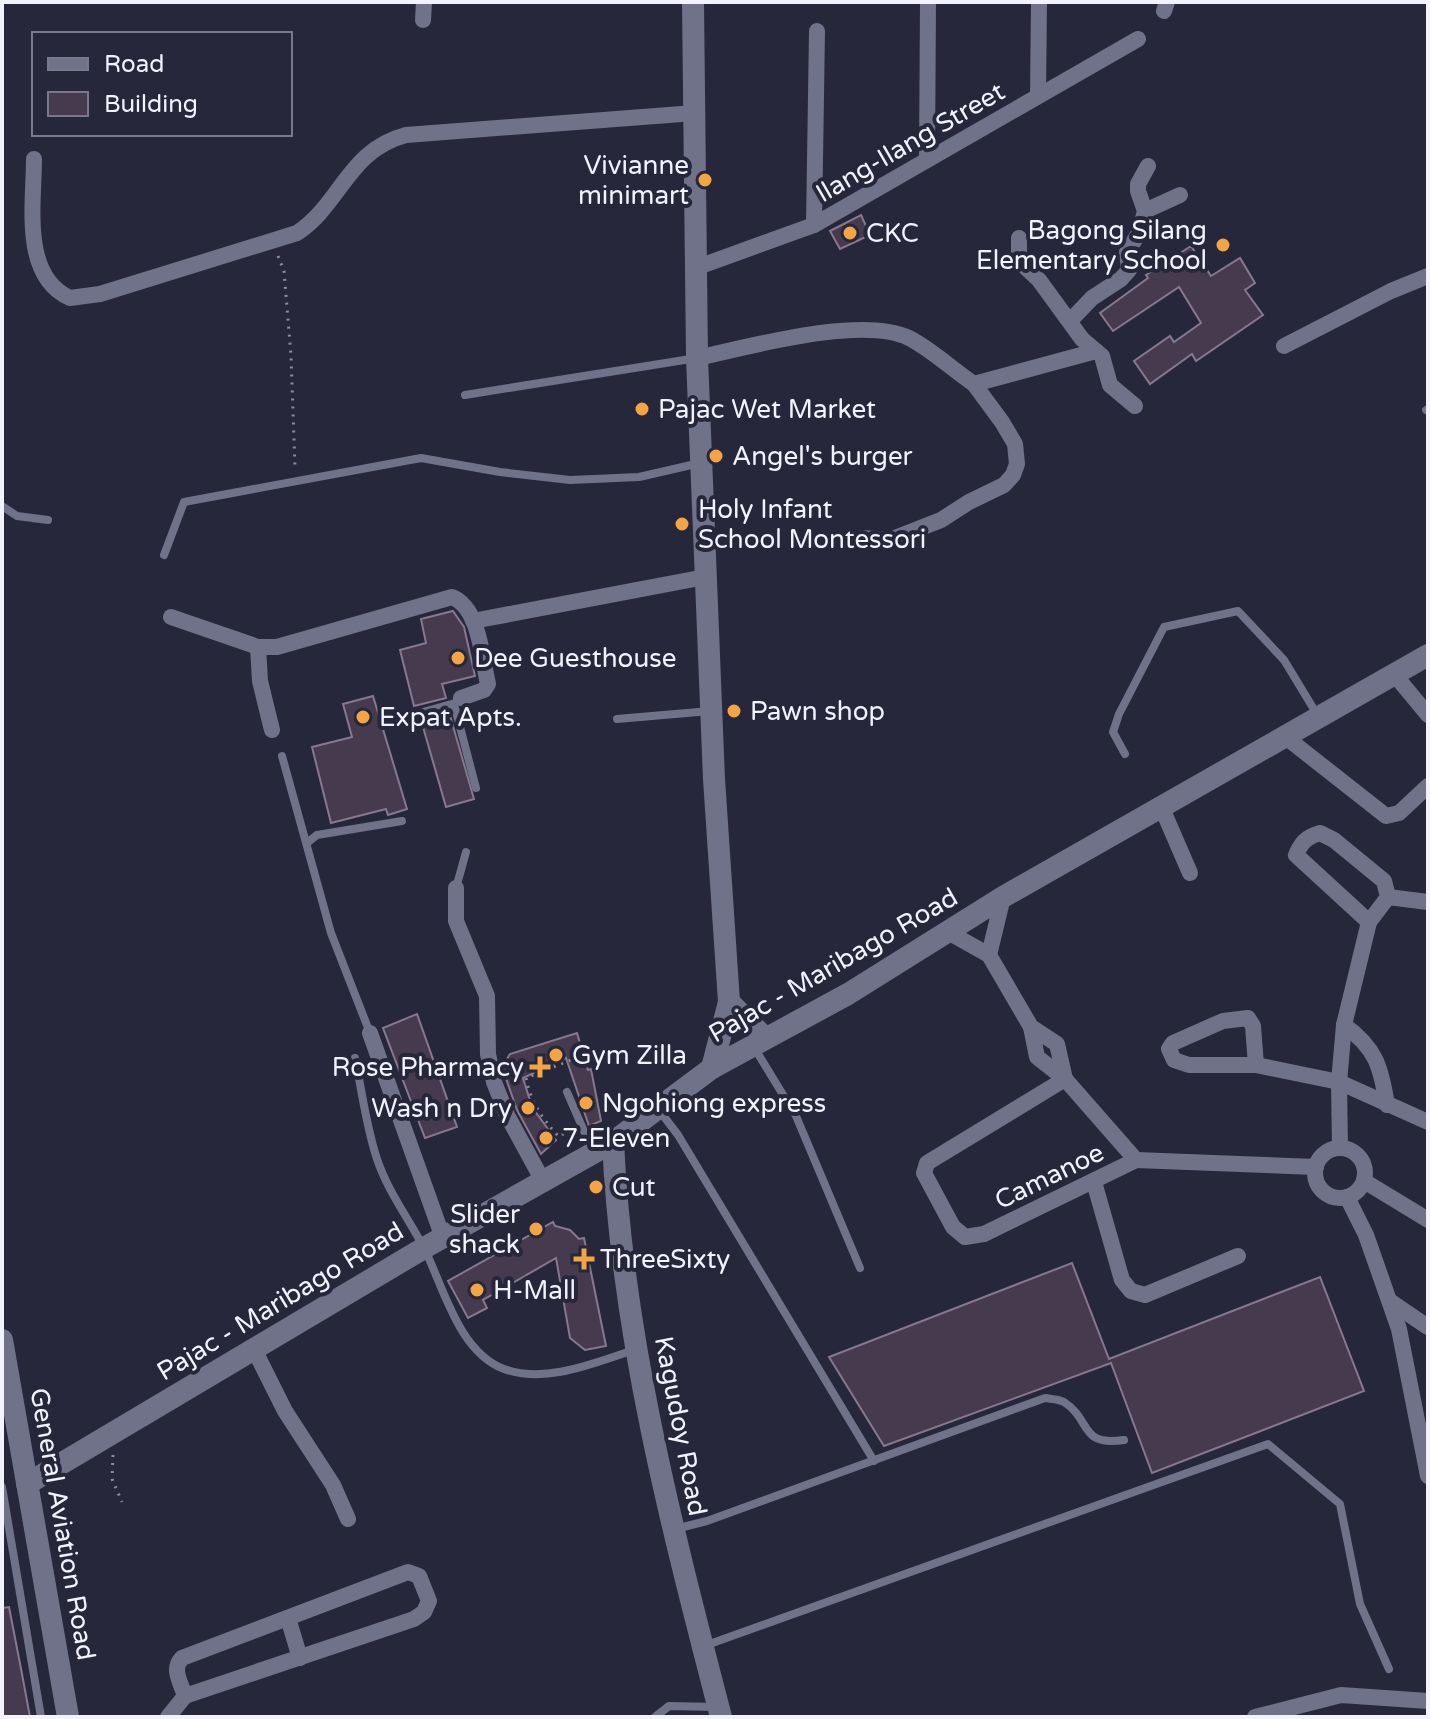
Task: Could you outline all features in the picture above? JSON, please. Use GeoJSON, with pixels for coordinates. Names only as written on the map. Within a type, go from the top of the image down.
{"type":"FeatureCollection","features":[{"type":"Feature","properties":{"kind":"street"},"geometry":{"type":"LineString","coordinates":[[423,20],[424,2]]}},
{"type":"Feature","properties":{"kind":"street"},"geometry":{"type":"LineString","coordinates":[[693,2],[697,358],[711,711],[729,1002],[712,1068]]}},
{"type":"Feature","properties":{"kind":"street"},"geometry":{"type":"LineString","coordinates":[[927,159],[928,2]]}},
{"type":"Feature","properties":{"kind":"street"},"geometry":{"type":"LineString","coordinates":[[1038,94],[1039,2]]}},
{"type":"Feature","properties":{"kind":"street"},"geometry":{"type":"LineString","coordinates":[[814,225],[817,31]]}},
{"type":"Feature","properties":{"kind":"street","name":"Ilang-Ilang Street"},"geometry":{"type":"LineString","coordinates":[[698,267],[814,225],[1138,39]]}},
{"type":"Feature","properties":{"kind":"street"},"geometry":{"type":"LineString","coordinates":[[34,159],[35,255],[49,284],[70,298],[100,294],[297,233],[312,222],[352,168],[379,144],[391,139],[406,135],[695,113]]}},
{"type":"Feature","properties":{"kind":"street"},"geometry":{"type":"LineString","coordinates":[[1070,321],[1092,298],[1129,270],[1127,252],[1139,233],[1145,211],[1138,184],[1148,166]]}},
{"type":"Feature","properties":{"kind":"street"},"geometry":{"type":"LineString","coordinates":[[1145,211],[1180,195]]}},
{"type":"Feature","properties":{"kind":"street"},"geometry":{"type":"LineString","coordinates":[[1019,238],[1019,257],[1023,265],[1039,280],[1082,339],[1096,351],[1106,365],[1110,385],[1135,406]]}},
{"type":"Feature","properties":{"kind":"street"},"geometry":{"type":"LineString","coordinates":[[1284,346],[1391,291],[1428,276]]}},
{"type":"Feature","properties":{"kind":"street"},"geometry":{"type":"LineString","coordinates":[[697,358],[831,331],[889,332],[909,338],[974,384],[1015,444],[1017,464],[1013,475],[1004,485],[941,520],[890,540],[863,538]]}},
{"type":"Feature","properties":{"kind":"street"},"geometry":{"type":"LineString","coordinates":[[974,384],[1096,351]]}},
{"type":"Feature","properties":{"kind":"street"},"geometry":{"type":"LineString","coordinates":[[473,621],[705,577]]}},
{"type":"Feature","properties":{"kind":"street"},"geometry":{"type":"LineString","coordinates":[[171,617],[258,647],[277,647],[452,597],[461,601],[473,621],[488,684],[484,690],[457,701]]}},
{"type":"Feature","properties":{"kind":"street"},"geometry":{"type":"LineString","coordinates":[[258,647],[260,681],[272,730]]}},
{"type":"Feature","properties":{"kind":"street","name":"Pajac - Maribago Road"},"geometry":{"type":"LineString","coordinates":[[27,1484],[434,1243],[544,1183],[603,1147],[712,1068],[848,994],[1003,897],[1428,655]]}},
{"type":"Feature","properties":{"kind":"street"},"geometry":{"type":"LineString","coordinates":[[1394,674],[1428,715]]}},
{"type":"Feature","properties":{"kind":"street"},"geometry":{"type":"LineString","coordinates":[[1283,735],[1386,816],[1399,813],[1428,786]]}},
{"type":"Feature","properties":{"kind":"street"},"geometry":{"type":"LineString","coordinates":[[1161,806],[1190,873]]}},
{"type":"Feature","properties":{"kind":"street"},"geometry":{"type":"LineString","coordinates":[[1369,922],[1300,861],[1296,855],[1301,844],[1310,836],[1326,834],[1384,881],[1388,897]]}},
{"type":"Feature","properties":{"kind":"street"},"geometry":{"type":"LineString","coordinates":[[456,888],[456,921],[487,996],[488,1054],[494,1082],[507,1115],[544,1183]]}},
{"type":"Feature","properties":{"kind":"street"},"geometry":{"type":"LineString","coordinates":[[989,955],[1003,897]]}},
{"type":"Feature","properties":{"kind":"street"},"geometry":{"type":"LineString","coordinates":[[1388,897],[1428,902]]}},
{"type":"Feature","properties":{"kind":"street"},"geometry":{"type":"LineString","coordinates":[[1340,1148],[1339,1082],[1344,1025],[1369,922],[1388,897]]}},
{"type":"Feature","properties":{"kind":"street"},"geometry":{"type":"LineString","coordinates":[[948,932],[989,955],[1031,1027],[1037,1057],[1065,1079]]}},
{"type":"Feature","properties":{"kind":"street"},"geometry":{"type":"LineString","coordinates":[[729,1002],[759,1041]]}},
{"type":"Feature","properties":{"kind":"street"},"geometry":{"type":"LineString","coordinates":[[1256,1065],[1253,1026],[1248,1018],[1223,1021],[1173,1043],[1169,1049],[1174,1060],[1189,1065],[1256,1065],[1339,1082],[1428,1122]]}},
{"type":"Feature","properties":{"kind":"street"},"geometry":{"type":"LineString","coordinates":[[1344,1025],[1363,1039],[1382,1072],[1387,1105]]}},
{"type":"Feature","properties":{"kind":"street"},"geometry":{"type":"LineString","coordinates":[[370,1033],[434,1243]]}},
{"type":"Feature","properties":{"kind":"street","name":"Camanoe"},"geometry":{"type":"LineString","coordinates":[[1065,1079],[1136,1160],[984,1234],[965,1237],[953,1227],[924,1173],[927,1163],[1065,1079]]}},
{"type":"Feature","properties":{"kind":"street","name":"Kagudoy Road"},"geometry":{"type":"LineString","coordinates":[[603,1147],[616,1204],[636,1349],[673,1529],[720,1712]]}},
{"type":"Feature","properties":{"kind":"street"},"geometry":{"type":"LineString","coordinates":[[1340,1148],[1349,1149],[1359,1156],[1365,1168],[1364,1181],[1359,1190],[1347,1197],[1332,1197],[1323,1191],[1315,1178],[1316,1167],[1325,1153],[1340,1148]]}},
{"type":"Feature","properties":{"kind":"street"},"geometry":{"type":"LineString","coordinates":[[1136,1160],[1316,1167]]}},
{"type":"Feature","properties":{"kind":"street"},"geometry":{"type":"LineString","coordinates":[[1364,1181],[1428,1220]]}},
{"type":"Feature","properties":{"kind":"street"},"geometry":{"type":"LineString","coordinates":[[1094,1182],[1122,1280],[1131,1291],[1145,1295],[1238,1256]]}},
{"type":"Feature","properties":{"kind":"street"},"geometry":{"type":"LineString","coordinates":[[1347,1197],[1366,1235],[1391,1302],[1405,1352],[1428,1476]]}},
{"type":"Feature","properties":{"kind":"street"},"geometry":{"type":"LineString","coordinates":[[1391,1302],[1428,1327]]}},
{"type":"Feature","properties":{"kind":"street","name":"General Aviation Road"},"geometry":{"type":"LineString","coordinates":[[2,1340],[68,1717]]}},
{"type":"Feature","properties":{"kind":"street"},"geometry":{"type":"LineString","coordinates":[[254,1349],[285,1411],[333,1485],[348,1519]]}},
{"type":"Feature","properties":{"kind":"street"},"geometry":{"type":"LineString","coordinates":[[168,1717],[185,1696],[414,1619],[424,1612],[429,1601],[419,1576],[408,1572],[182,1658],[176,1670],[185,1696]]}},
{"type":"Feature","properties":{"kind":"street"},"geometry":{"type":"LineString","coordinates":[[288,1618],[300,1658]]}},
{"type":"Feature","properties":{"kind":"street"},"geometry":{"type":"LineString","coordinates":[[1255,1717],[1341,1695],[1428,1701]]}},
{"type":"Feature","properties":{"kind":"lane"},"geometry":{"type":"LineString","coordinates":[[465,395],[697,358]]}},
{"type":"Feature","properties":{"kind":"lane"},"geometry":{"type":"LineString","coordinates":[[164,555],[184,502],[421,458],[570,480],[639,477],[701,463]]}},
{"type":"Feature","properties":{"kind":"lane"},"geometry":{"type":"LineString","coordinates":[[2,506],[17,516],[48,520]]}},
{"type":"Feature","properties":{"kind":"lane"},"geometry":{"type":"LineString","coordinates":[[1125,754],[1113,732],[1119,714],[1164,627],[1206,617],[1238,611],[1284,660],[1318,716]]}},
{"type":"Feature","properties":{"kind":"lane"},"geometry":{"type":"LineString","coordinates":[[398,719],[457,701],[476,788]]}},
{"type":"Feature","properties":{"kind":"lane"},"geometry":{"type":"LineString","coordinates":[[617,719],[711,711]]}},
{"type":"Feature","properties":{"kind":"lane"},"geometry":{"type":"LineString","coordinates":[[282,756],[331,933],[370,1033]]}},
{"type":"Feature","properties":{"kind":"lane"},"geometry":{"type":"LineString","coordinates":[[308,842],[317,835],[402,821]]}},
{"type":"Feature","properties":{"kind":"lane"},"geometry":{"type":"LineString","coordinates":[[456,888],[466,852]]}},
{"type":"Feature","properties":{"kind":"lane"},"geometry":{"type":"LineString","coordinates":[[759,1041],[796,1116],[860,1268]]}},
{"type":"Feature","properties":{"kind":"lane"},"geometry":{"type":"LineString","coordinates":[[355,1058],[375,1155],[384,1178],[434,1243],[454,1315],[485,1359],[506,1370],[529,1374],[558,1372],[636,1349]]}},
{"type":"Feature","properties":{"kind":"lane"},"geometry":{"type":"LineString","coordinates":[[567,1092],[580,1123],[603,1147]]}},
{"type":"Feature","properties":{"kind":"lane"},"geometry":{"type":"LineString","coordinates":[[658,1108],[678,1135],[874,1461]]}},
{"type":"Feature","properties":{"kind":"lane"},"geometry":{"type":"LineString","coordinates":[[673,1529],[707,1521],[1045,1398],[1063,1401],[1093,1439],[1109,1443],[1124,1440]]}},
{"type":"Feature","properties":{"kind":"lane"},"geometry":{"type":"LineString","coordinates":[[703,1646],[1268,1444],[1340,1504],[1360,1604],[1389,1669]]}},
{"type":"Feature","properties":{"kind":"lane"},"geometry":{"type":"LineString","coordinates":[[2,1487],[41,1717]]}},
{"type":"Feature","properties":{"kind":"lane"},"geometry":{"type":"LineString","coordinates":[[655,1717],[669,1706],[720,1712]]}},
{"type":"Feature","properties":{"kind":"path"},"geometry":{"type":"LineString","coordinates":[[272,242],[284,271],[296,481]]}},
{"type":"Feature","properties":{"kind":"path"},"geometry":{"type":"LineString","coordinates":[[576,1058],[526,1078],[530,1097],[559,1137],[580,1123]]}},
{"type":"Feature","properties":{"kind":"path"},"geometry":{"type":"LineString","coordinates":[[108,1436],[114,1462],[112,1479],[122,1502]]}},
{"type":"Feature","properties":{"kind":"building","name":"CKC"},"geometry":{"type":"Polygon","coordinates":[[[861,215],[870,235],[840,249],[830,231],[861,215]]]}},
{"type":"Feature","properties":{"kind":"building"},"geometry":{"type":"Polygon","coordinates":[[[1191,246],[1211,276],[1240,258],[1255,283],[1245,290],[1263,315],[1196,361],[1192,354],[1150,384],[1134,361],[1170,336],[1174,342],[1201,323],[1179,287],[1113,331],[1100,313],[1148,278],[1146,275],[1191,246]]]}},
{"type":"Feature","properties":{"kind":"building"},"geometry":{"type":"Polygon","coordinates":[[[453,611],[464,627],[475,676],[442,684],[446,698],[414,706],[400,650],[426,643],[421,619],[453,611]]]}},
{"type":"Feature","properties":{"kind":"building"},"geometry":{"type":"Polygon","coordinates":[[[373,696],[407,809],[388,815],[386,809],[331,823],[312,747],[352,737],[343,704],[373,696]]]}},
{"type":"Feature","properties":{"kind":"building"},"geometry":{"type":"Polygon","coordinates":[[[449,712],[474,799],[446,807],[421,720],[449,712]]]}},
{"type":"Feature","properties":{"kind":"building"},"geometry":{"type":"Polygon","coordinates":[[[417,1014],[457,1127],[425,1138],[383,1028],[417,1014]]]}},
{"type":"Feature","properties":{"kind":"building"},"geometry":{"type":"Polygon","coordinates":[[[577,1033],[588,1070],[591,1069],[601,1121],[589,1126],[566,1058],[523,1078],[532,1107],[556,1140],[541,1154],[517,1110],[502,1067],[510,1054],[577,1033]]]}},
{"type":"Feature","properties":{"kind":"building","name":"H-Mall"},"geometry":{"type":"Polygon","coordinates":[[[553,1222],[555,1226],[570,1230],[579,1239],[584,1238],[606,1346],[585,1350],[570,1338],[556,1258],[483,1300],[487,1308],[468,1318],[448,1281],[553,1222]]]}},
{"type":"Feature","properties":{"kind":"building"},"geometry":{"type":"Polygon","coordinates":[[[1072,1263],[1109,1359],[1320,1277],[1364,1391],[1152,1473],[1111,1363],[884,1446],[829,1357],[1072,1263]]]}},
{"type":"Feature","properties":{"kind":"building"},"geometry":{"type":"Polygon","coordinates":[[[9,1607],[30,1717],[2,1717],[2,1608],[9,1607]]]}},
{"type":"Feature","properties":{"kind":"place","name":"Vivianne minimart"},"geometry":{"type":"Point","coordinates":[705,180]}},
{"type":"Feature","properties":{"kind":"place","name":"CKC"},"geometry":{"type":"Point","coordinates":[850,233]}},
{"type":"Feature","properties":{"kind":"place","name":"Bagong Silang Elementary School"},"geometry":{"type":"Point","coordinates":[1223,245]}},
{"type":"Feature","properties":{"kind":"place","name":"Pajac Wet Market"},"geometry":{"type":"Point","coordinates":[642,409]}},
{"type":"Feature","properties":{"kind":"place","name":"Angel's burger"},"geometry":{"type":"Point","coordinates":[716,456]}},
{"type":"Feature","properties":{"kind":"place","name":"Holy Infant School Montessori"},"geometry":{"type":"Point","coordinates":[682,524]}},
{"type":"Feature","properties":{"kind":"place","name":"Dee Guesthouse"},"geometry":{"type":"Point","coordinates":[458,658]}},
{"type":"Feature","properties":{"kind":"place","name":"Pawn shop"},"geometry":{"type":"Point","coordinates":[734,711]}},
{"type":"Feature","properties":{"kind":"place","name":"Expat Apts."},"geometry":{"type":"Point","coordinates":[363,717]}},
{"type":"Feature","properties":{"kind":"place","name":"Gym Zilla"},"geometry":{"type":"Point","coordinates":[556,1055]}},
{"type":"Feature","properties":{"kind":"place","name":"Rose Pharmacy"},"geometry":{"type":"Point","coordinates":[540,1067]}},
{"type":"Feature","properties":{"kind":"place","name":"Ngohiong express"},"geometry":{"type":"Point","coordinates":[586,1103]}},
{"type":"Feature","properties":{"kind":"place","name":"Wash n Dry"},"geometry":{"type":"Point","coordinates":[528,1108]}},
{"type":"Feature","properties":{"kind":"place","name":"7-Eleven"},"geometry":{"type":"Point","coordinates":[546,1138]}},
{"type":"Feature","properties":{"kind":"place","name":"Cut"},"geometry":{"type":"Point","coordinates":[596,1187]}},
{"type":"Feature","properties":{"kind":"place","name":"Slider shack"},"geometry":{"type":"Point","coordinates":[536,1229]}},
{"type":"Feature","properties":{"kind":"place","name":"ThreeSixty"},"geometry":{"type":"Point","coordinates":[584,1259]}},
{"type":"Feature","properties":{"kind":"place","name":"H-Mall"},"geometry":{"type":"Point","coordinates":[477,1290]}}]}
